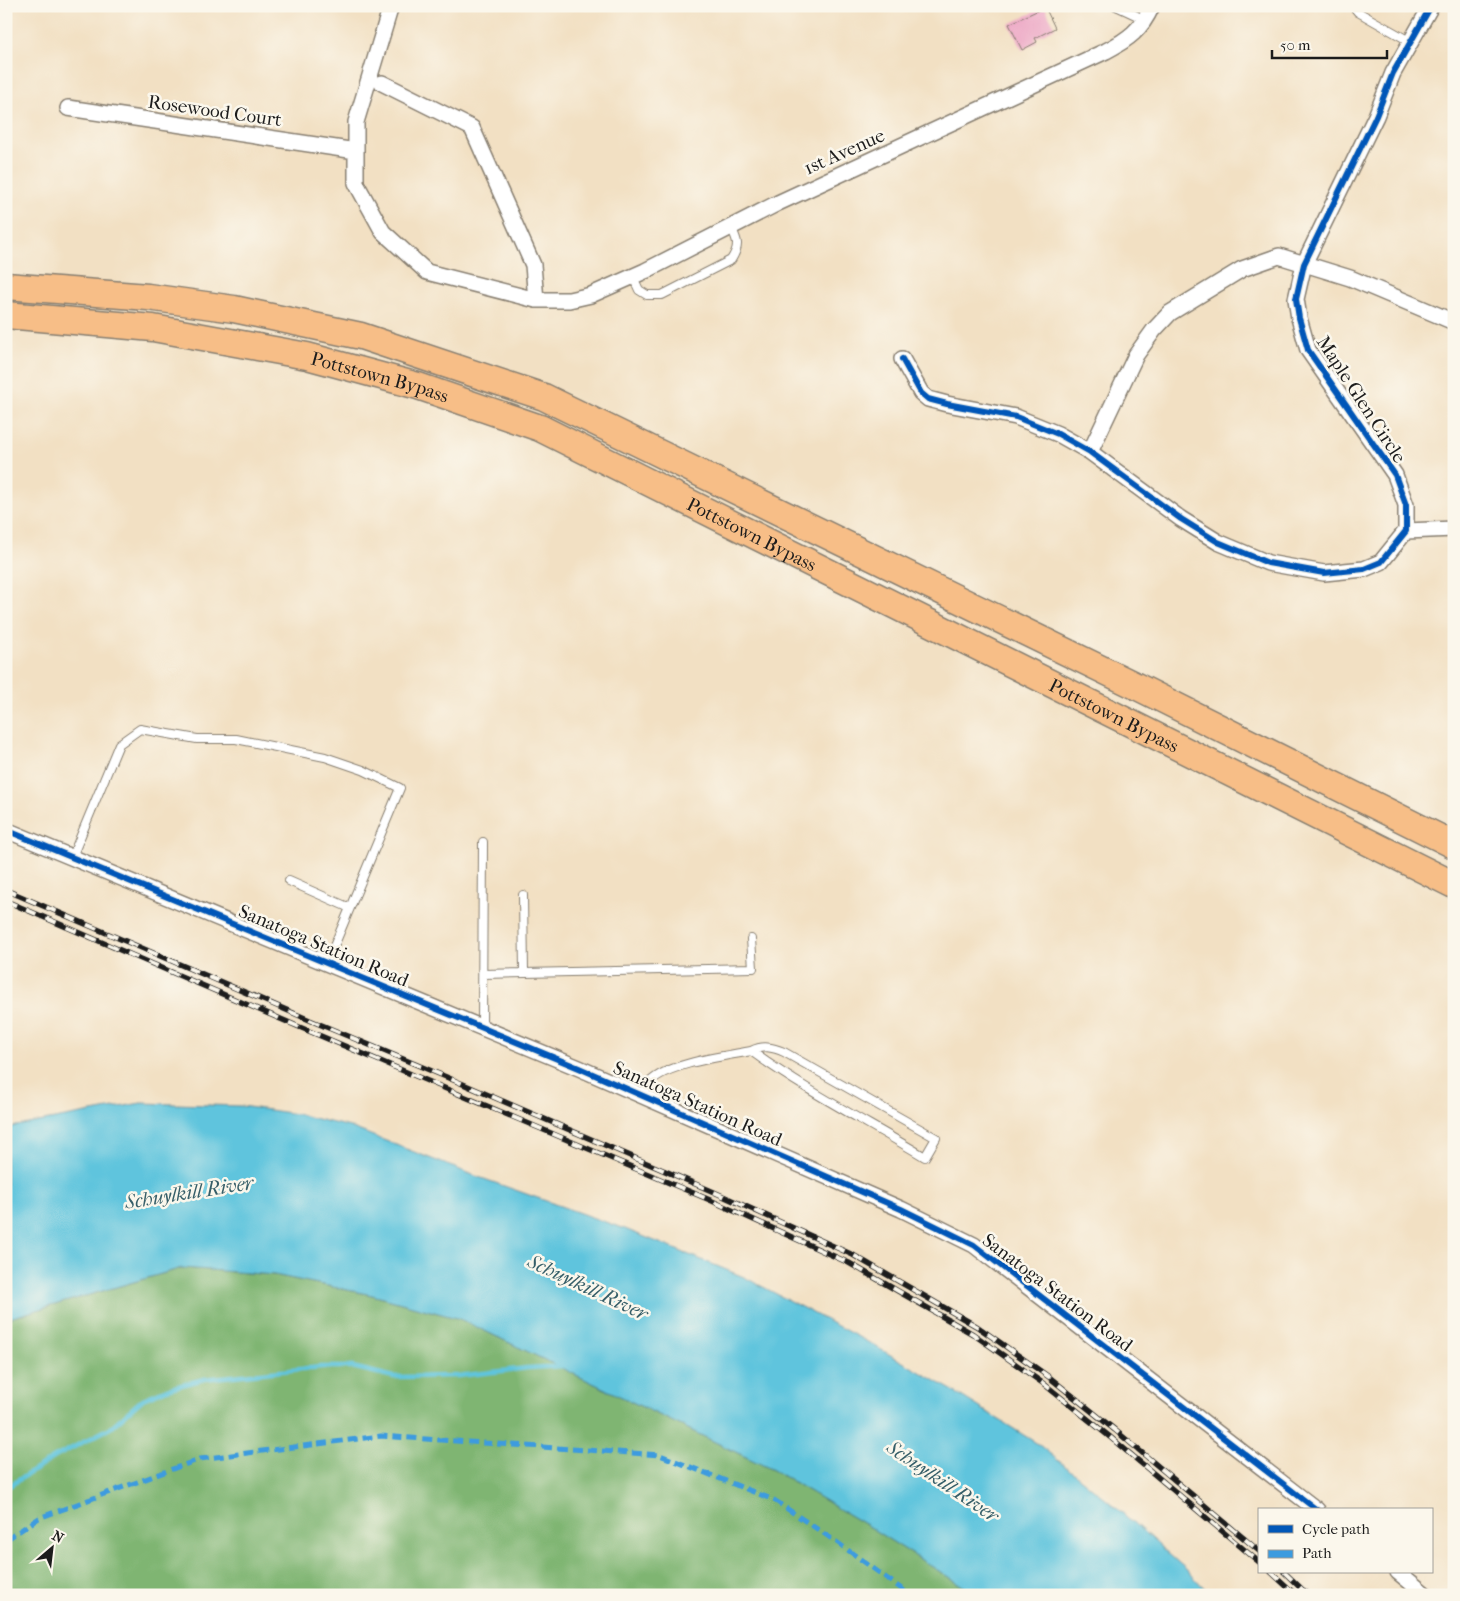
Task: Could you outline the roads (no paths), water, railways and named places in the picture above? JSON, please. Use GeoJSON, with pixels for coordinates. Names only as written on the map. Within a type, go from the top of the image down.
{"type":"FeatureCollection","features":[{"type":"Feature","properties":{"kind":"highway","name":"Pottstown Bypass"},"geometry":{"type":"LineString","coordinates":[[6,286],[148,297],[234,309],[361,336],[544,397],[1136,686],[1454,845]]}},
{"type":"Feature","properties":{"kind":"highway","name":"Pottstown Bypass"},"geometry":{"type":"LineString","coordinates":[[6,316],[153,328],[307,356],[418,386],[540,428],[1454,885]]}},
{"type":"Feature","properties":{"kind":"street","name":"1st Avenue"},"geometry":{"type":"LineString","coordinates":[[391,6],[356,122],[356,183],[383,232],[426,272],[536,300],[568,300],[591,295],[633,277],[778,203],[1124,42],[1136,32],[1149,13]]}},
{"type":"Feature","properties":{"kind":"street","name":"Maple Glen Circle"},"geometry":{"type":"LineString","coordinates":[[1406,531],[1406,504],[1395,475],[1308,350],[1296,299],[1304,264],[1376,116],[1393,73],[1431,6]]}},
{"type":"Feature","properties":{"kind":"street"},"geometry":{"type":"LineString","coordinates":[[382,83],[472,128],[533,265],[536,300]]}},
{"type":"Feature","properties":{"kind":"street","name":"Rosewood Court"},"geometry":{"type":"LineString","coordinates":[[68,108],[356,151]]}},
{"type":"Feature","properties":{"kind":"street"},"geometry":{"type":"LineString","coordinates":[[1090,452],[1136,355],[1154,330],[1170,313],[1242,268],[1279,256],[1350,278],[1454,322]]}},
{"type":"Feature","properties":{"kind":"street"},"geometry":{"type":"LineString","coordinates":[[902,359],[921,393],[928,399],[1016,417],[1058,434],[1090,452],[1181,519],[1218,542],[1268,563],[1324,573],[1364,569],[1381,562],[1406,531],[1454,529]]}},
{"type":"Feature","properties":{"kind":"street","name":"Sanatoga Station Road"},"geometry":{"type":"LineString","coordinates":[[6,830],[482,1027],[643,1096],[901,1209],[974,1245],[1314,1508]]}},
{"type":"Feature","properties":{"kind":"street"},"geometry":{"type":"LineString","coordinates":[[1400,1574],[1426,1595]]}},
{"type":"Feature","properties":{"kind":"lane"},"geometry":{"type":"LineString","coordinates":[[1116,6],[1149,13]]}},
{"type":"Feature","properties":{"kind":"lane"},"geometry":{"type":"LineString","coordinates":[[1353,6],[1358,12],[1411,42]]}},
{"type":"Feature","properties":{"kind":"lane"},"geometry":{"type":"LineString","coordinates":[[633,277],[639,290],[647,295],[662,295],[731,260],[736,252],[738,240],[731,227]]}},
{"type":"Feature","properties":{"kind":"lane"},"geometry":{"type":"LineString","coordinates":[[72,857],[119,744],[140,729],[196,738],[236,739],[325,756],[363,770],[400,788],[326,963]]}},
{"type":"Feature","properties":{"kind":"lane"},"geometry":{"type":"LineString","coordinates":[[482,1027],[483,842]]}},
{"type":"Feature","properties":{"kind":"lane"},"geometry":{"type":"LineString","coordinates":[[289,881],[350,908]]}},
{"type":"Feature","properties":{"kind":"lane"},"geometry":{"type":"LineString","coordinates":[[523,895],[524,973]]}},
{"type":"Feature","properties":{"kind":"lane"},"geometry":{"type":"LineString","coordinates":[[483,974],[753,968],[751,939]]}},
{"type":"Feature","properties":{"kind":"lane"},"geometry":{"type":"LineString","coordinates":[[643,1096],[649,1083],[660,1074],[683,1065],[751,1051],[765,1046],[784,1052],[936,1138],[925,1157],[830,1102],[751,1051]]}},
{"type":"Feature","properties":{"kind":"water","name":"Schuylkill River"},"geometry":{"type":"Polygon","coordinates":[[[141,1103],[241,1106],[297,1114],[350,1127],[473,1175],[625,1229],[744,1277],[866,1341],[950,1389],[1038,1444],[1119,1510],[1188,1571],[1211,1595],[977,1595],[866,1525],[773,1470],[460,1319],[372,1295],[274,1275],[182,1268],[6,1319],[6,1128],[141,1103]]]}},
{"type":"Feature","properties":{"kind":"waterway"},"geometry":{"type":"LineString","coordinates":[[6,1488],[55,1457],[110,1428],[143,1399],[167,1389],[204,1379],[321,1367],[352,1367],[394,1377],[458,1376],[565,1366]]}},
{"type":"Feature","properties":{"kind":"railway"},"geometry":{"type":"LineString","coordinates":[[6,890],[714,1192],[853,1255],[978,1327],[1049,1377],[1258,1550]]}},
{"type":"Feature","properties":{"kind":"railway"},"geometry":{"type":"LineString","coordinates":[[6,901],[710,1200],[849,1263],[973,1334],[1044,1384],[1258,1561]]}},
{"type":"Feature","properties":{"kind":"railway"},"geometry":{"type":"LineString","coordinates":[[1273,1574],[1296,1595]]}},
{"type":"Feature","properties":{"kind":"railway"},"geometry":{"type":"LineString","coordinates":[[1286,1574],[1308,1595]]}}]}
